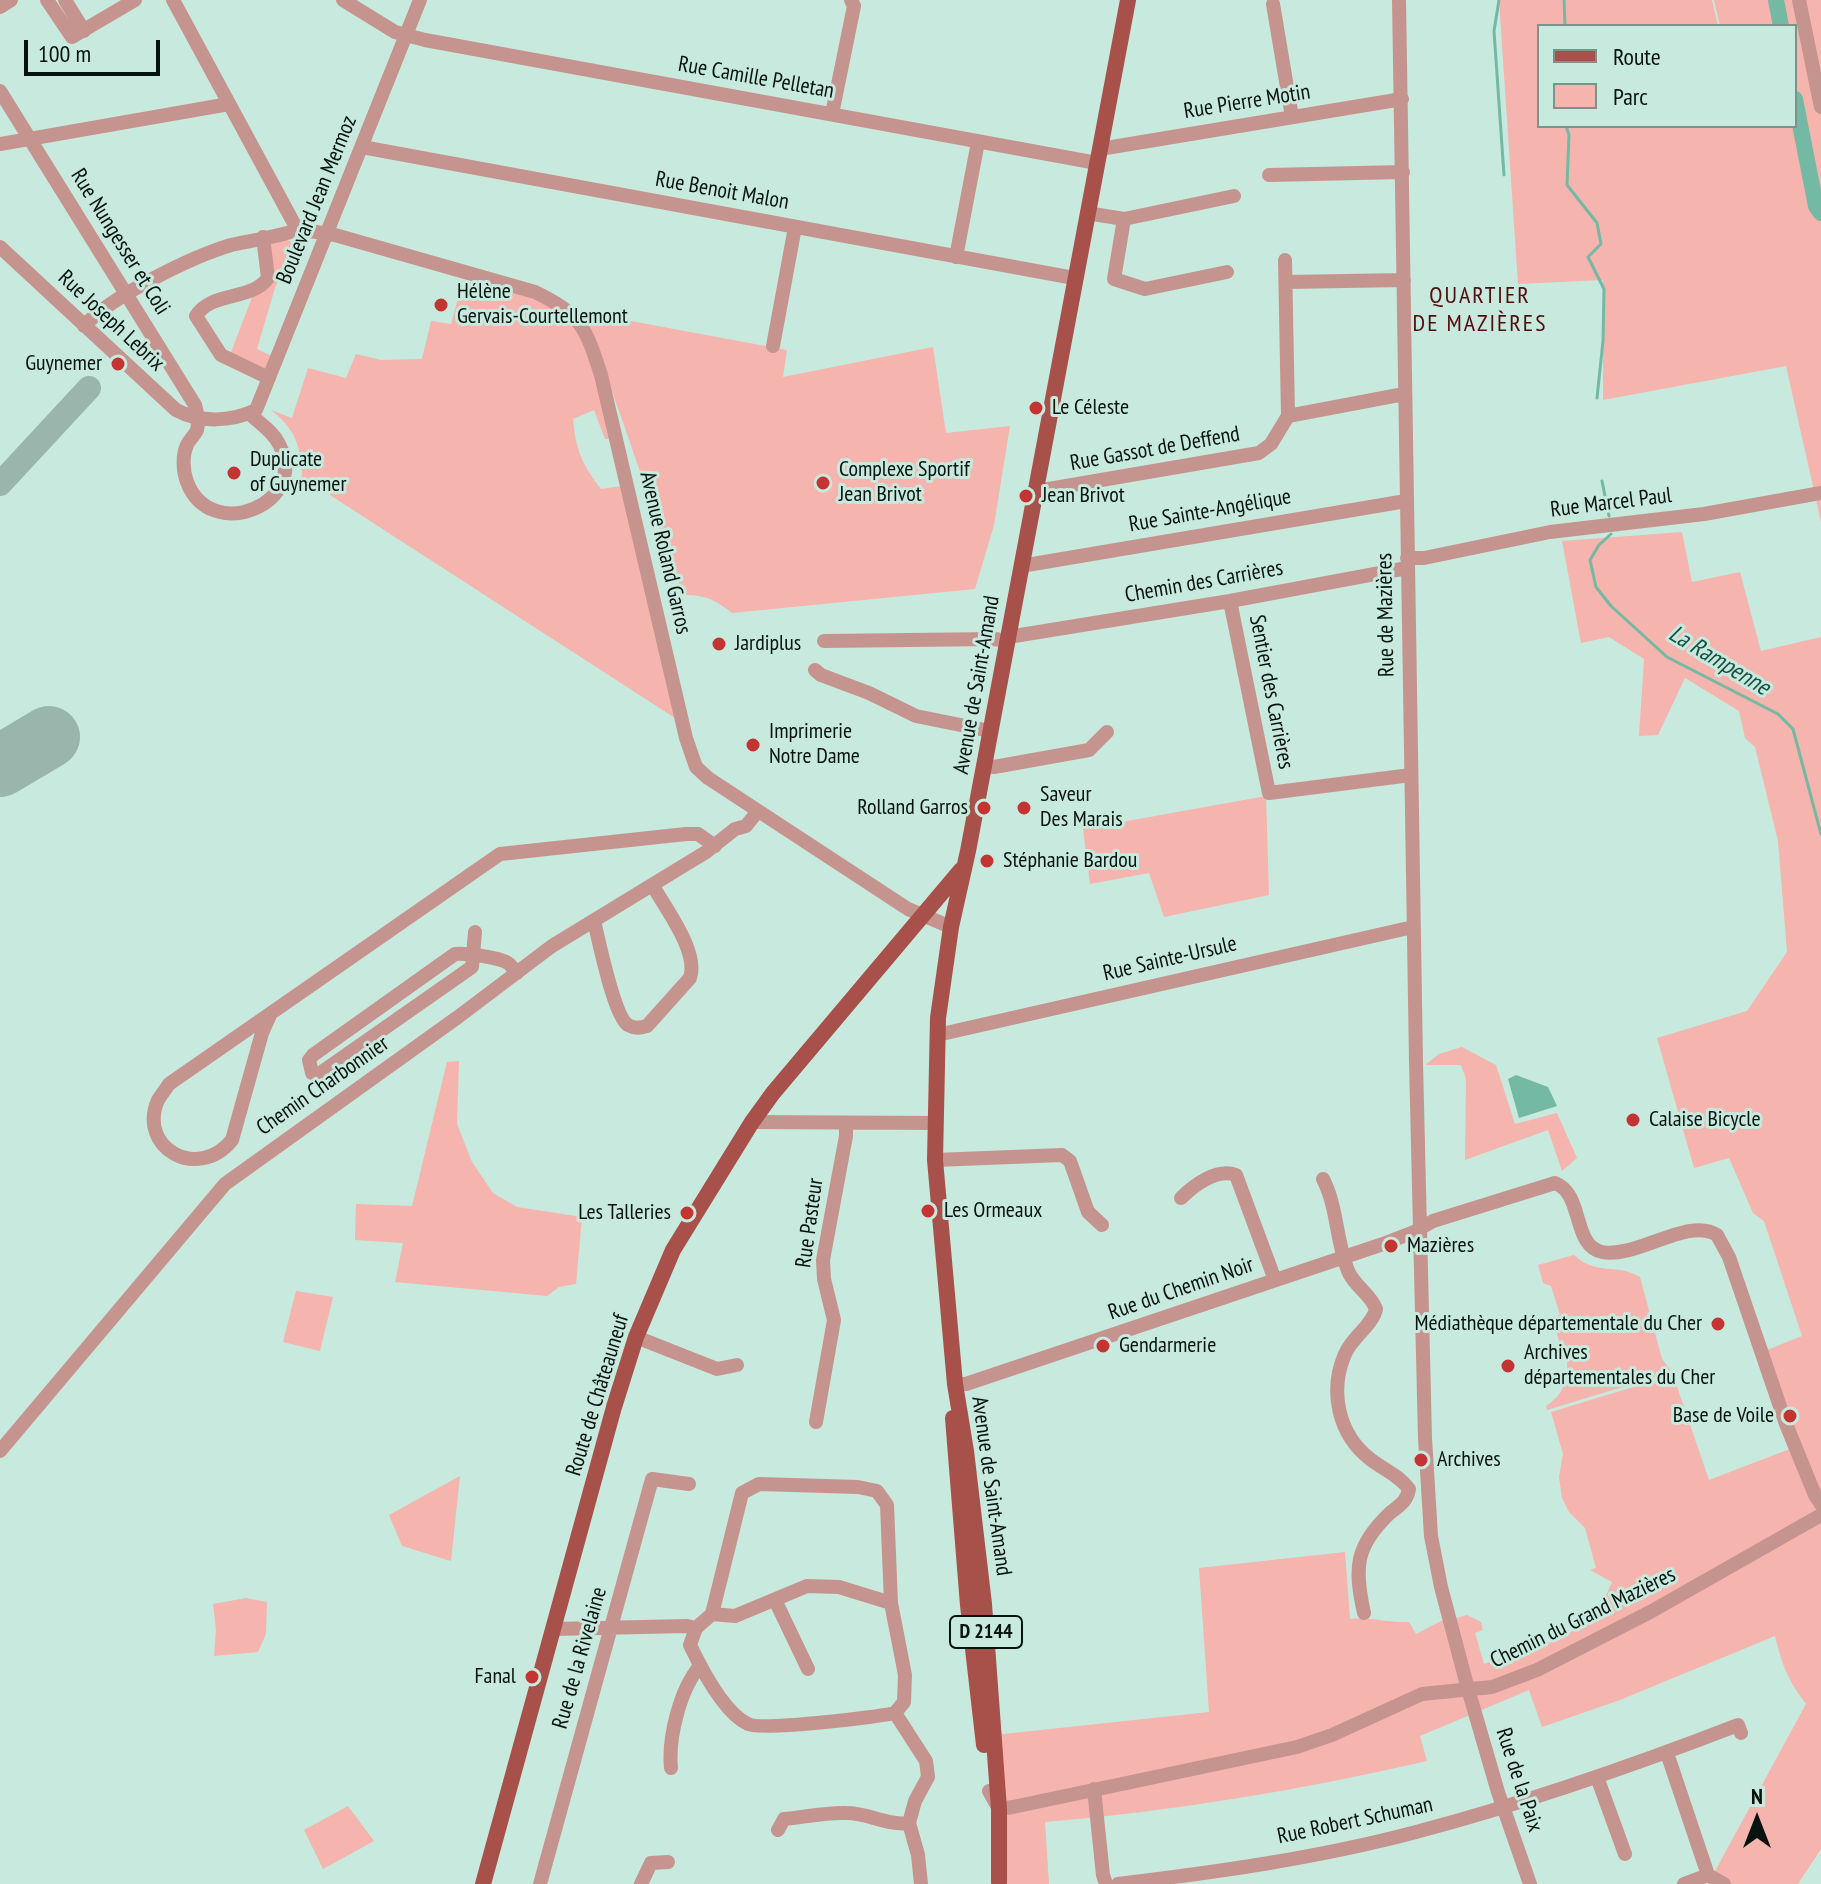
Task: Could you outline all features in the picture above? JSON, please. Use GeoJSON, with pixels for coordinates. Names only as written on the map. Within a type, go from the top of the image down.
{"type":"FeatureCollection","features":[{"type":"Feature","properties":{"kind":"main road","name":"Avenue de Saint-Amand"},"geometry":{"type":"LineString","coordinates":[[999,1883],[999,1809],[976,1604],[952,1430],[955,1384],[935,1160],[937,1033],[951,927],[985,766],[1128,0]]}},
{"type":"Feature","properties":{"kind":"main road","name":"Route de Châteauneuf"},"geometry":{"type":"LineString","coordinates":[[483,1884],[615,1404],[636,1337],[673,1250],[773,1093],[965,866]]}},
{"type":"Feature","properties":{"kind":"main road","name":"Avenue de Saint-Amand"},"geometry":{"type":"LineString","coordinates":[[982,1666],[989,1791],[999,1883]]}},
{"type":"Feature","properties":{"kind":"street"},"geometry":{"type":"LineString","coordinates":[[0,7],[11,0]]}},
{"type":"Feature","properties":{"kind":"street"},"geometry":{"type":"LineString","coordinates":[[47,0],[69,36],[75,37],[135,0]]}},
{"type":"Feature","properties":{"kind":"street"},"geometry":{"type":"LineString","coordinates":[[65,0],[84,31]]}},
{"type":"Feature","properties":{"kind":"street"},"geometry":{"type":"LineString","coordinates":[[84,326],[134,291],[209,253],[263,237],[292,233],[297,229],[173,0]]}},
{"type":"Feature","properties":{"kind":"street","name":"Rue Camille Pelletan"},"geometry":{"type":"LineString","coordinates":[[343,0],[395,32],[469,48],[978,142],[1098,156]]}},
{"type":"Feature","properties":{"kind":"street","name":"Boulevard Jean Mermoz"},"geometry":{"type":"LineString","coordinates":[[249,413],[256,410],[420,0]]}},
{"type":"Feature","properties":{"kind":"street"},"geometry":{"type":"LineString","coordinates":[[832,114],[854,6],[851,0]]}},
{"type":"Feature","properties":{"kind":"street","name":"Rue de Mazières"},"geometry":{"type":"LineString","coordinates":[[1399,0],[1413,927],[1428,1490]]}},
{"type":"Feature","properties":{"kind":"street"},"geometry":{"type":"LineString","coordinates":[[1799,0],[1821,107]]}},
{"type":"Feature","properties":{"kind":"street"},"geometry":{"type":"LineString","coordinates":[[1273,4],[1292,117]]}},
{"type":"Feature","properties":{"kind":"street","name":"Rue Nungesser et Coli"},"geometry":{"type":"LineString","coordinates":[[0,91],[134,291],[195,405],[197,418]]}},
{"type":"Feature","properties":{"kind":"street","name":"Rue Pierre Motin"},"geometry":{"type":"LineString","coordinates":[[1098,156],[1292,117],[1402,99]]}},
{"type":"Feature","properties":{"kind":"street"},"geometry":{"type":"LineString","coordinates":[[0,144],[229,104]]}},
{"type":"Feature","properties":{"kind":"street"},"geometry":{"type":"LineString","coordinates":[[956,257],[978,142]]}},
{"type":"Feature","properties":{"kind":"street","name":"Rue Benoit Malon"},"geometry":{"type":"LineString","coordinates":[[362,147],[1074,278]]}},
{"type":"Feature","properties":{"kind":"street"},"geometry":{"type":"LineString","coordinates":[[1269,175],[1403,172]]}},
{"type":"Feature","properties":{"kind":"street"},"geometry":{"type":"LineString","coordinates":[[1087,213],[1124,219],[1234,196]]}},
{"type":"Feature","properties":{"kind":"street"},"geometry":{"type":"LineString","coordinates":[[1124,219],[1114,279],[1145,289],[1227,272]]}},
{"type":"Feature","properties":{"kind":"street"},"geometry":{"type":"LineString","coordinates":[[773,346],[795,227]]}},
{"type":"Feature","properties":{"kind":"street","name":"Avenue Roland Garros"},"geometry":{"type":"LineString","coordinates":[[297,229],[326,234],[535,292],[558,303],[577,318],[589,338],[601,375],[692,759],[701,773],[744,802],[920,916],[951,927]]}},
{"type":"Feature","properties":{"kind":"street"},"geometry":{"type":"LineString","coordinates":[[263,237],[268,278],[261,287],[225,297],[200,310],[196,316],[221,355],[269,378]]}},
{"type":"Feature","properties":{"kind":"street","name":"Rue Joseph Lebrix"},"geometry":{"type":"LineString","coordinates":[[0,247],[176,410],[197,418]]}},
{"type":"Feature","properties":{"kind":"street"},"geometry":{"type":"LineString","coordinates":[[1285,260],[1288,416],[1404,394]]}},
{"type":"Feature","properties":{"kind":"street"},"geometry":{"type":"LineString","coordinates":[[1286,282],[1404,280]]}},
{"type":"Feature","properties":{"kind":"street"},"geometry":{"type":"LineString","coordinates":[[249,413],[279,443],[286,463],[282,482],[271,499],[255,510],[236,514],[216,511],[199,501],[188,484],[183,465],[187,446],[197,429],[197,418],[226,418],[249,413]]}},
{"type":"Feature","properties":{"kind":"street","name":"Rue Gassot de Deffend"},"geometry":{"type":"LineString","coordinates":[[1037,491],[1259,453],[1271,444],[1288,416]]}},
{"type":"Feature","properties":{"kind":"street","name":"Rue Marcel Paul"},"geometry":{"type":"LineString","coordinates":[[1407,563],[1550,532],[1704,514],[1821,493]]}},
{"type":"Feature","properties":{"kind":"street","name":"Rue Sainte-Angélique"},"geometry":{"type":"LineString","coordinates":[[1021,566],[1406,501]]}},
{"type":"Feature","properties":{"kind":"street","name":"Chemin des Carrières"},"geometry":{"type":"LineString","coordinates":[[824,641],[1007,639],[1230,601],[1407,563]]}},
{"type":"Feature","properties":{"kind":"street","name":"Sentier des Carrières"},"geometry":{"type":"LineString","coordinates":[[1230,601],[1269,793],[1411,775]]}},
{"type":"Feature","properties":{"kind":"street"},"geometry":{"type":"LineString","coordinates":[[815,670],[916,716],[990,731]]}},
{"type":"Feature","properties":{"kind":"street"},"geometry":{"type":"LineString","coordinates":[[985,766],[1089,750],[1107,732]]}},
{"type":"Feature","properties":{"kind":"street"},"geometry":{"type":"LineString","coordinates":[[735,829],[737,812],[744,802]]}},
{"type":"Feature","properties":{"kind":"street","name":"Chemin Charbonnier"},"geometry":{"type":"LineString","coordinates":[[0,1451],[225,1184],[552,946],[653,886],[715,846],[735,829],[746,826],[758,811]]}},
{"type":"Feature","properties":{"kind":"street"},"geometry":{"type":"LineString","coordinates":[[271,1013],[262,1033],[232,1140],[223,1152],[210,1159],[181,1157],[170,1151],[156,1131],[155,1115],[158,1100],[169,1084],[271,1013],[500,854],[686,834],[698,834],[715,846]]}},
{"type":"Feature","properties":{"kind":"street"},"geometry":{"type":"LineString","coordinates":[[594,921],[619,1014],[629,1026],[647,1026],[690,978],[692,971],[689,951],[653,886]]}},
{"type":"Feature","properties":{"kind":"street","name":"Rue Sainte-Ursule"},"geometry":{"type":"LineString","coordinates":[[937,1033],[1413,927]]}},
{"type":"Feature","properties":{"kind":"street"},"geometry":{"type":"LineString","coordinates":[[475,932],[474,955],[472,967],[319,1074],[312,1073],[309,1060],[313,1055],[455,954],[474,955],[508,963],[517,973]]}},
{"type":"Feature","properties":{"kind":"street"},"geometry":{"type":"LineString","coordinates":[[752,1122],[936,1123]]}},
{"type":"Feature","properties":{"kind":"street","name":"Rue Pasteur"},"geometry":{"type":"LineString","coordinates":[[816,1422],[834,1320],[824,1279],[823,1260],[846,1123]]}},
{"type":"Feature","properties":{"kind":"street"},"geometry":{"type":"LineString","coordinates":[[935,1160],[1062,1155],[1070,1161],[1088,1212],[1102,1225]]}},
{"type":"Feature","properties":{"kind":"street"},"geometry":{"type":"LineString","coordinates":[[1181,1198],[1194,1184],[1229,1173],[1236,1175],[1275,1280]]}},
{"type":"Feature","properties":{"kind":"street"},"geometry":{"type":"LineString","coordinates":[[1323,1179],[1329,1190],[1343,1257],[1353,1281],[1376,1309],[1373,1319],[1358,1332],[1344,1354],[1337,1385],[1340,1415],[1360,1451],[1403,1480],[1409,1491],[1408,1499],[1381,1522],[1361,1550],[1357,1563],[1364,1613]]}},
{"type":"Feature","properties":{"kind":"street"},"geometry":{"type":"LineString","coordinates":[[1420,1229],[1433,1221],[1555,1183],[1571,1196],[1587,1243],[1597,1251],[1616,1253],[1701,1229],[1717,1235],[1729,1257],[1795,1447],[1821,1504]]}},
{"type":"Feature","properties":{"kind":"street","name":"Rue du Chemin Noir"},"geometry":{"type":"LineString","coordinates":[[955,1384],[966,1384],[1051,1357],[1420,1229]]}},
{"type":"Feature","properties":{"kind":"street"},"geometry":{"type":"LineString","coordinates":[[636,1337],[717,1369],[737,1365]]}},
{"type":"Feature","properties":{"kind":"street","name":"Rue de la Rivelaine"},"geometry":{"type":"LineString","coordinates":[[540,1884],[652,1479],[689,1484]]}},
{"type":"Feature","properties":{"kind":"street"},"geometry":{"type":"LineString","coordinates":[[759,1484],[858,1487],[877,1491],[887,1505],[891,1603],[905,1675],[904,1702],[895,1713],[876,1717],[770,1727],[750,1725],[735,1715],[700,1666],[690,1645],[696,1628],[712,1614],[742,1493],[759,1484]]}},
{"type":"Feature","properties":{"kind":"street"},"geometry":{"type":"LineString","coordinates":[[1409,1491],[1428,1490]]}},
{"type":"Feature","properties":{"kind":"street","name":"Rue de la Paix"},"geometry":{"type":"LineString","coordinates":[[1428,1490],[1435,1563],[1468,1689],[1530,1884]]}},
{"type":"Feature","properties":{"kind":"street","name":"Chemin du Grand Mazières"},"geometry":{"type":"LineString","coordinates":[[999,1809],[1297,1747],[1332,1735],[1422,1694],[1492,1687],[1537,1670],[1652,1611],[1821,1515]]}},
{"type":"Feature","properties":{"kind":"street"},"geometry":{"type":"LineString","coordinates":[[712,1614],[735,1616],[807,1586],[839,1587],[891,1603]]}},
{"type":"Feature","properties":{"kind":"street"},"geometry":{"type":"LineString","coordinates":[[775,1600],[808,1669]]}},
{"type":"Feature","properties":{"kind":"street"},"geometry":{"type":"LineString","coordinates":[[553,1629],[612,1626],[696,1628]]}},
{"type":"Feature","properties":{"kind":"street"},"geometry":{"type":"LineString","coordinates":[[671,1768],[669,1747],[689,1679],[700,1666]]}},
{"type":"Feature","properties":{"kind":"street"},"geometry":{"type":"LineString","coordinates":[[895,1713],[926,1761],[928,1777],[915,1801],[909,1823],[918,1855],[921,1884]]}},
{"type":"Feature","properties":{"kind":"street","name":"Rue Robert Schuman"},"geometry":{"type":"LineString","coordinates":[[1118,1884],[1232,1877],[1503,1807],[1667,1753],[1738,1725],[1741,1733]]}},
{"type":"Feature","properties":{"kind":"street"},"geometry":{"type":"LineString","coordinates":[[1667,1753],[1708,1875],[1724,1884]]}},
{"type":"Feature","properties":{"kind":"street"},"geometry":{"type":"LineString","coordinates":[[1597,1777],[1625,1854]]}},
{"type":"Feature","properties":{"kind":"street"},"geometry":{"type":"LineString","coordinates":[[1094,1789],[1106,1884]]}},
{"type":"Feature","properties":{"kind":"street"},"geometry":{"type":"LineString","coordinates":[[989,1791],[999,1809]]}},
{"type":"Feature","properties":{"kind":"street"},"geometry":{"type":"LineString","coordinates":[[778,1830],[784,1819],[848,1813],[873,1816],[897,1824],[909,1823]]}},
{"type":"Feature","properties":{"kind":"street"},"geometry":{"type":"LineString","coordinates":[[641,1884],[651,1863],[668,1862]]}},
{"type":"Feature","properties":{"kind":"street"},"geometry":{"type":"LineString","coordinates":[[1684,1884],[1708,1875]]}},
{"type":"Feature","properties":{"kind":"green space"},"geometry":{"type":"Polygon","coordinates":[[[1499,0],[1712,0],[1718,24],[1537,24],[1537,128],[1797,128],[1797,24],[1720,24],[1714,0],[1821,0],[1821,522],[1786,366],[1603,400],[1603,280],[1518,284],[1499,0]]]}},
{"type":"Feature","properties":{"kind":"green space"},"geometry":{"type":"Polygon","coordinates":[[[286,239],[294,244],[275,288],[257,349],[272,356],[267,369],[230,355],[254,292],[261,291],[268,244],[286,239]]]}},
{"type":"Feature","properties":{"kind":"green space"},"geometry":{"type":"Polygon","coordinates":[[[463,280],[535,297],[555,307],[570,320],[582,337],[597,376],[611,439],[605,439],[594,410],[573,419],[578,449],[601,489],[622,486],[675,718],[302,477],[296,439],[271,410],[292,418],[308,368],[346,378],[356,354],[381,360],[422,359],[431,321],[451,324],[463,280]]]}},
{"type":"Feature","properties":{"kind":"green space","name":"Complexe Sportif Jean Brivot"},"geometry":{"type":"Polygon","coordinates":[[[593,314],[787,350],[783,377],[933,347],[946,433],[1010,426],[994,525],[975,589],[732,613],[709,599],[683,595],[588,322],[593,314]]]}},
{"type":"Feature","properties":{"kind":"green space"},"geometry":{"type":"Polygon","coordinates":[[[1682,532],[1692,582],[1740,572],[1761,651],[1821,637],[1821,1849],[1798,1884],[1708,1884],[1806,1704],[1786,1672],[1775,1636],[1620,1700],[1542,1727],[1529,1690],[1420,1736],[1427,1761],[1238,1798],[1045,1822],[1049,1884],[999,1884],[994,1735],[1209,1712],[1199,1568],[1345,1552],[1350,1619],[1409,1622],[1416,1634],[1449,1617],[1467,1615],[1481,1622],[1483,1630],[1475,1633],[1484,1664],[1551,1642],[1595,1620],[1612,1582],[1590,1570],[1596,1568],[1585,1528],[1569,1512],[1562,1498],[1559,1477],[1563,1454],[1551,1412],[1673,1375],[1709,1480],[1795,1447],[1762,1352],[1802,1336],[1764,1221],[1753,1213],[1729,1158],[1694,1168],[1657,1038],[1747,1011],[1787,952],[1778,841],[1755,747],[1745,738],[1739,711],[1685,678],[1658,735],[1639,736],[1644,659],[1609,637],[1581,643],[1562,541],[1682,532]]]}},
{"type":"Feature","properties":{"kind":"green space"},"geometry":{"type":"Polygon","coordinates":[[[1266,796],[1269,895],[1164,917],[1149,873],[1090,884],[1083,829],[1266,796]]]}},
{"type":"Feature","properties":{"kind":"green space"},"geometry":{"type":"Polygon","coordinates":[[[1462,1047],[1496,1065],[1515,1124],[1557,1113],[1577,1158],[1562,1171],[1548,1130],[1465,1160],[1466,1079],[1461,1065],[1425,1065],[1439,1054],[1462,1047]]]}},
{"type":"Feature","properties":{"kind":"green space"},"geometry":{"type":"Polygon","coordinates":[[[459,1061],[457,1124],[472,1162],[493,1193],[517,1207],[582,1217],[576,1284],[559,1287],[547,1296],[395,1282],[403,1243],[355,1240],[356,1204],[412,1206],[447,1062],[459,1061]]]}},
{"type":"Feature","properties":{"kind":"green space"},"geometry":{"type":"Polygon","coordinates":[[[1574,1255],[1590,1265],[1640,1277],[1662,1359],[1672,1372],[1547,1410],[1546,1406],[1564,1385],[1567,1359],[1563,1340],[1559,1341],[1552,1317],[1560,1315],[1551,1286],[1543,1283],[1538,1265],[1574,1255]]]}},
{"type":"Feature","properties":{"kind":"green space"},"geometry":{"type":"Polygon","coordinates":[[[296,1291],[333,1297],[320,1351],[283,1342],[296,1291]]]}},
{"type":"Feature","properties":{"kind":"green space"},"geometry":{"type":"Polygon","coordinates":[[[460,1476],[451,1561],[402,1546],[389,1515],[460,1476]]]}},
{"type":"Feature","properties":{"kind":"green space"},"geometry":{"type":"Polygon","coordinates":[[[246,1598],[267,1602],[266,1634],[258,1652],[214,1656],[216,1630],[213,1604],[246,1598]]]}},
{"type":"Feature","properties":{"kind":"green space"},"geometry":{"type":"Polygon","coordinates":[[[348,1806],[374,1841],[323,1869],[304,1830],[348,1806]]]}},
{"type":"Feature","properties":{"kind":"shaded area"},"geometry":{"type":"Polygon","coordinates":[[[1516,1075],[1548,1087],[1557,1106],[1519,1118],[1508,1079],[1516,1075]]]}},
{"type":"Feature","properties":{"kind":"waterway"},"geometry":{"type":"LineString","coordinates":[[1499,0],[1494,31],[1504,175]]}},
{"type":"Feature","properties":{"kind":"waterway","name":"La Rampenne"},"geometry":{"type":"LineString","coordinates":[[1564,0],[1565,24]]}},
{"type":"Feature","properties":{"kind":"waterway"},"geometry":{"type":"LineString","coordinates":[[1776,0],[1781,24]]}},
{"type":"Feature","properties":{"kind":"waterway"},"geometry":{"type":"LineString","coordinates":[[1797,109],[1816,206],[1821,213]]}},
{"type":"Feature","properties":{"kind":"waterway","name":"La Rampenne"},"geometry":{"type":"LineString","coordinates":[[1567,128],[1567,185],[1597,223],[1601,244],[1588,257],[1604,289],[1597,398]]}},
{"type":"Feature","properties":{"kind":"waterway","name":"La Rampenne"},"geometry":{"type":"LineString","coordinates":[[1602,481],[1609,516]]}},
{"type":"Feature","properties":{"kind":"waterway","name":"La Rampenne"},"geometry":{"type":"LineString","coordinates":[[1611,534],[1599,545],[1590,560],[1596,587],[1611,606],[1667,657],[1778,714],[1793,729],[1821,834]]}},
{"type":"Feature","properties":{"kind":"taxiway"},"geometry":{"type":"LineString","coordinates":[[0,484],[89,388]]}},
{"type":"Feature","properties":{"kind":"runway"},"geometry":{"type":"LineString","coordinates":[[0,766],[49,737]]}},
{"type":"Feature","properties":{"kind":"place","name":"Hélène Gervais-Courtellemont"},"geometry":{"type":"Point","coordinates":[441,305]}},
{"type":"Feature","properties":{"kind":"place","name":"Guynemer"},"geometry":{"type":"Point","coordinates":[118,364]}},
{"type":"Feature","properties":{"kind":"place","name":"Le Céleste"},"geometry":{"type":"Point","coordinates":[1036,408]}},
{"type":"Feature","properties":{"kind":"place","name":"Duplicate of Guynemer"},"geometry":{"type":"Point","coordinates":[234,473]}},
{"type":"Feature","properties":{"kind":"place","name":"Complexe Sportif Jean Brivot"},"geometry":{"type":"Point","coordinates":[823,483]}},
{"type":"Feature","properties":{"kind":"place","name":"Jean Brivot"},"geometry":{"type":"Point","coordinates":[1026,496]}},
{"type":"Feature","properties":{"kind":"place","name":"Jardiplus"},"geometry":{"type":"Point","coordinates":[719,644]}},
{"type":"Feature","properties":{"kind":"place","name":"Imprimerie Notre Dame"},"geometry":{"type":"Point","coordinates":[753,745]}},
{"type":"Feature","properties":{"kind":"place","name":"Rolland Garros"},"geometry":{"type":"Point","coordinates":[984,808]}},
{"type":"Feature","properties":{"kind":"place","name":"Saveur Des Marais"},"geometry":{"type":"Point","coordinates":[1024,808]}},
{"type":"Feature","properties":{"kind":"place","name":"Stéphanie Bardou"},"geometry":{"type":"Point","coordinates":[987,861]}},
{"type":"Feature","properties":{"kind":"place","name":"Calaise Bicycle"},"geometry":{"type":"Point","coordinates":[1633,1120]}},
{"type":"Feature","properties":{"kind":"place","name":"Les Ormeaux"},"geometry":{"type":"Point","coordinates":[928,1211]}},
{"type":"Feature","properties":{"kind":"place","name":"Les Talleries"},"geometry":{"type":"Point","coordinates":[687,1213]}},
{"type":"Feature","properties":{"kind":"place","name":"Mazières"},"geometry":{"type":"Point","coordinates":[1391,1246]}},
{"type":"Feature","properties":{"kind":"place","name":"Médiathèque départementale du Cher"},"geometry":{"type":"Point","coordinates":[1718,1324]}},
{"type":"Feature","properties":{"kind":"place","name":"Gendarmerie"},"geometry":{"type":"Point","coordinates":[1103,1346]}},
{"type":"Feature","properties":{"kind":"place","name":"Archives départementales du Cher"},"geometry":{"type":"Point","coordinates":[1508,1366]}},
{"type":"Feature","properties":{"kind":"place","name":"Base de Voile"},"geometry":{"type":"Point","coordinates":[1790,1416]}},
{"type":"Feature","properties":{"kind":"place","name":"Archives"},"geometry":{"type":"Point","coordinates":[1421,1460]}},
{"type":"Feature","properties":{"kind":"place","name":"Fanal"},"geometry":{"type":"Point","coordinates":[532,1677]}},
{"type":"Feature","properties":{"kind":"district","name":"QUARTIER DE MAZIÈRES"},"geometry":{"type":"Point","coordinates":[1480,310]}}]}
